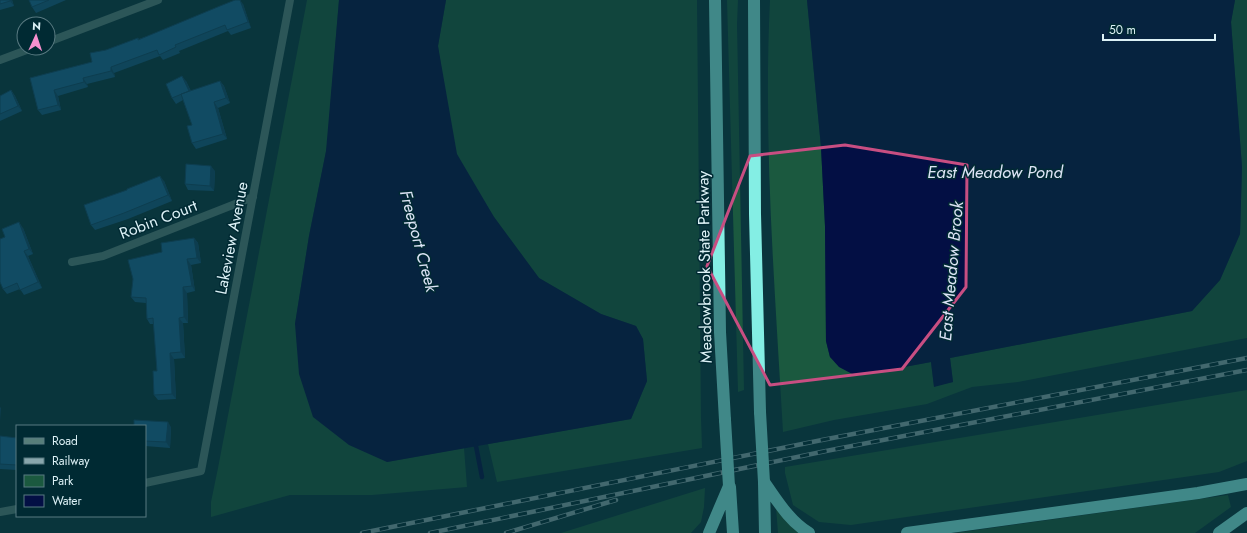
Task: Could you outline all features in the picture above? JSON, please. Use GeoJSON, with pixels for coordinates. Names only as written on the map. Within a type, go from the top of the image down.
{"type":"FeatureCollection","features":[{"type":"Feature","properties":{"kind":"highway","name":"Meadowbrook State Parkway"},"geometry":{"type":"LineString","coordinates":[[715,0],[720,324],[733,533]]}},
{"type":"Feature","properties":{"kind":"highway"},"geometry":{"type":"LineString","coordinates":[[754,0],[755,214],[760,412],[765,533]]}},
{"type":"Feature","properties":{"kind":"highway"},"geometry":{"type":"LineString","coordinates":[[764,482],[789,516],[800,528],[809,533]]}},
{"type":"Feature","properties":{"kind":"highway"},"geometry":{"type":"LineString","coordinates":[[907,533],[1198,493],[1247,484]]}},
{"type":"Feature","properties":{"kind":"highway"},"geometry":{"type":"LineString","coordinates":[[709,533],[730,486]]}},
{"type":"Feature","properties":{"kind":"highway"},"geometry":{"type":"LineString","coordinates":[[1219,533],[1247,513]]}},
{"type":"Feature","properties":{"kind":"street"},"geometry":{"type":"LineString","coordinates":[[56,39],[156,0]]}},
{"type":"Feature","properties":{"kind":"street","name":"Lakeview Avenue"},"geometry":{"type":"LineString","coordinates":[[146,483],[201,471],[290,0]]}},
{"type":"Feature","properties":{"kind":"street"},"geometry":{"type":"LineString","coordinates":[[0,60],[16,54]]}},
{"type":"Feature","properties":{"kind":"street","name":"Robin Court"},"geometry":{"type":"LineString","coordinates":[[72,262],[103,256],[253,198]]}},
{"type":"Feature","properties":{"kind":"street"},"geometry":{"type":"LineString","coordinates":[[0,512],[16,508]]}},
{"type":"Feature","properties":{"kind":"highlighted area"},"geometry":{"type":"Polygon","coordinates":[[[845,145],[967,165],[966,287],[902,369],[770,385],[707,266],[750,156],[845,145]]]}},
{"type":"Feature","properties":{"kind":"green space"},"geometry":{"type":"Polygon","coordinates":[[[307,0],[339,0],[327,147],[309,236],[295,324],[387,462],[464,448],[467,487],[372,495],[290,495],[211,517],[211,502],[307,0]]]}},
{"type":"Feature","properties":{"kind":"green space"},"geometry":{"type":"Polygon","coordinates":[[[446,0],[697,0],[702,448],[497,482],[488,444],[631,419],[647,381],[643,339],[636,326],[601,314],[539,278],[494,217],[454,154],[438,46],[446,0]]]}},
{"type":"Feature","properties":{"kind":"green space"},"geometry":{"type":"Polygon","coordinates":[[[727,0],[738,0],[737,24],[744,390],[738,392],[727,0]]]}},
{"type":"Feature","properties":{"kind":"green space"},"geometry":{"type":"Polygon","coordinates":[[[770,0],[807,0],[821,147],[825,226],[826,341],[830,357],[856,376],[931,362],[934,386],[953,382],[950,358],[1192,311],[1220,280],[1240,234],[1242,167],[1231,22],[1235,0],[1247,0],[1247,338],[1018,382],[972,387],[927,404],[834,420],[783,432],[769,162],[768,54],[770,0]]]}},
{"type":"Feature","properties":{"kind":"green space"},"geometry":{"type":"Polygon","coordinates":[[[1247,390],[1247,461],[1219,472],[851,525],[819,522],[793,505],[785,473],[785,467],[1247,390]]]}},
{"type":"Feature","properties":{"kind":"green space"},"geometry":{"type":"Polygon","coordinates":[[[705,488],[704,507],[701,522],[691,533],[561,533],[705,488]]]}},
{"type":"Feature","properties":{"kind":"green space"},"geometry":{"type":"Polygon","coordinates":[[[1228,495],[1231,507],[1195,533],[955,533],[1228,495]]]}},
{"type":"Feature","properties":{"kind":"green space"},"geometry":{"type":"Polygon","coordinates":[[[776,507],[800,533],[778,533],[776,507]]]}},
{"type":"Feature","properties":{"kind":"water"},"geometry":{"type":"Polygon","coordinates":[[[339,0],[446,0],[438,46],[457,154],[494,217],[539,278],[601,314],[636,326],[643,339],[647,381],[631,419],[387,462],[349,445],[313,417],[299,374],[295,324],[309,236],[326,151],[339,0]]]}},
{"type":"Feature","properties":{"kind":"water","name":"East Meadow Pond"},"geometry":{"type":"Polygon","coordinates":[[[807,0],[1235,0],[1231,22],[1242,167],[1240,234],[1220,280],[1192,311],[950,358],[953,382],[934,387],[931,362],[856,376],[839,367],[830,357],[826,341],[825,226],[821,147],[807,0]]]}},
{"type":"Feature","properties":{"kind":"building"},"geometry":{"type":"Polygon","coordinates":[[[0,0],[10,0],[10,1],[0,4],[0,0]]]}},
{"type":"Feature","properties":{"kind":"building"},"geometry":{"type":"Polygon","coordinates":[[[29,0],[49,0],[32,7],[29,0]]]}},
{"type":"Feature","properties":{"kind":"building"},"geometry":{"type":"Polygon","coordinates":[[[235,0],[240,0],[248,22],[227,30],[225,25],[175,45],[176,47],[159,55],[157,50],[111,67],[111,71],[83,78],[84,82],[54,90],[58,105],[38,110],[30,78],[92,62],[90,53],[106,50],[138,38],[138,40],[235,0]]]}},
{"type":"Feature","properties":{"kind":"building"},"geometry":{"type":"Polygon","coordinates":[[[182,76],[189,91],[172,98],[166,84],[182,76]]]}},
{"type":"Feature","properties":{"kind":"building"},"geometry":{"type":"Polygon","coordinates":[[[220,81],[226,98],[214,102],[223,134],[192,143],[187,126],[192,125],[181,94],[220,81]]]}},
{"type":"Feature","properties":{"kind":"building"},"geometry":{"type":"Polygon","coordinates":[[[11,90],[18,106],[0,114],[0,96],[11,90]]]}},
{"type":"Feature","properties":{"kind":"building"},"geometry":{"type":"Polygon","coordinates":[[[186,164],[211,166],[210,186],[185,184],[186,164]]]}},
{"type":"Feature","properties":{"kind":"building"},"geometry":{"type":"Polygon","coordinates":[[[160,176],[168,195],[91,225],[84,205],[127,190],[160,176]]]}},
{"type":"Feature","properties":{"kind":"building"},"geometry":{"type":"Polygon","coordinates":[[[19,222],[29,249],[24,251],[38,282],[20,290],[17,283],[3,289],[0,282],[0,239],[5,237],[2,229],[19,222]]]}},
{"type":"Feature","properties":{"kind":"building"},"geometry":{"type":"Polygon","coordinates":[[[194,238],[197,258],[187,259],[192,286],[183,287],[184,317],[179,318],[181,352],[170,353],[172,394],[154,395],[153,371],[157,371],[153,318],[147,319],[146,298],[131,297],[133,279],[128,260],[162,252],[161,243],[194,238]]]}},
{"type":"Feature","properties":{"kind":"building"},"geometry":{"type":"Polygon","coordinates":[[[134,420],[168,422],[166,442],[146,441],[146,425],[134,425],[134,420]]]}},
{"type":"Feature","properties":{"kind":"building"},"geometry":{"type":"Polygon","coordinates":[[[0,436],[16,438],[16,465],[0,464],[0,436]]]}},
{"type":"Feature","properties":{"kind":"waterway","name":"Freeport Creek"},"geometry":{"type":"LineString","coordinates":[[475,441],[482,477]]}},
{"type":"Feature","properties":{"kind":"railway"},"geometry":{"type":"LineString","coordinates":[[362,533],[822,440],[1247,358]]}},
{"type":"Feature","properties":{"kind":"railway"},"geometry":{"type":"LineString","coordinates":[[430,533],[826,451],[1247,370]]}},
{"type":"Feature","properties":{"kind":"railway"},"geometry":{"type":"LineString","coordinates":[[506,533],[616,500]]}},
{"type":"Feature","properties":{"kind":"water label","name":"East Meadow Brook"},"geometry":{"type":"Point","coordinates":[951,271]}}]}
